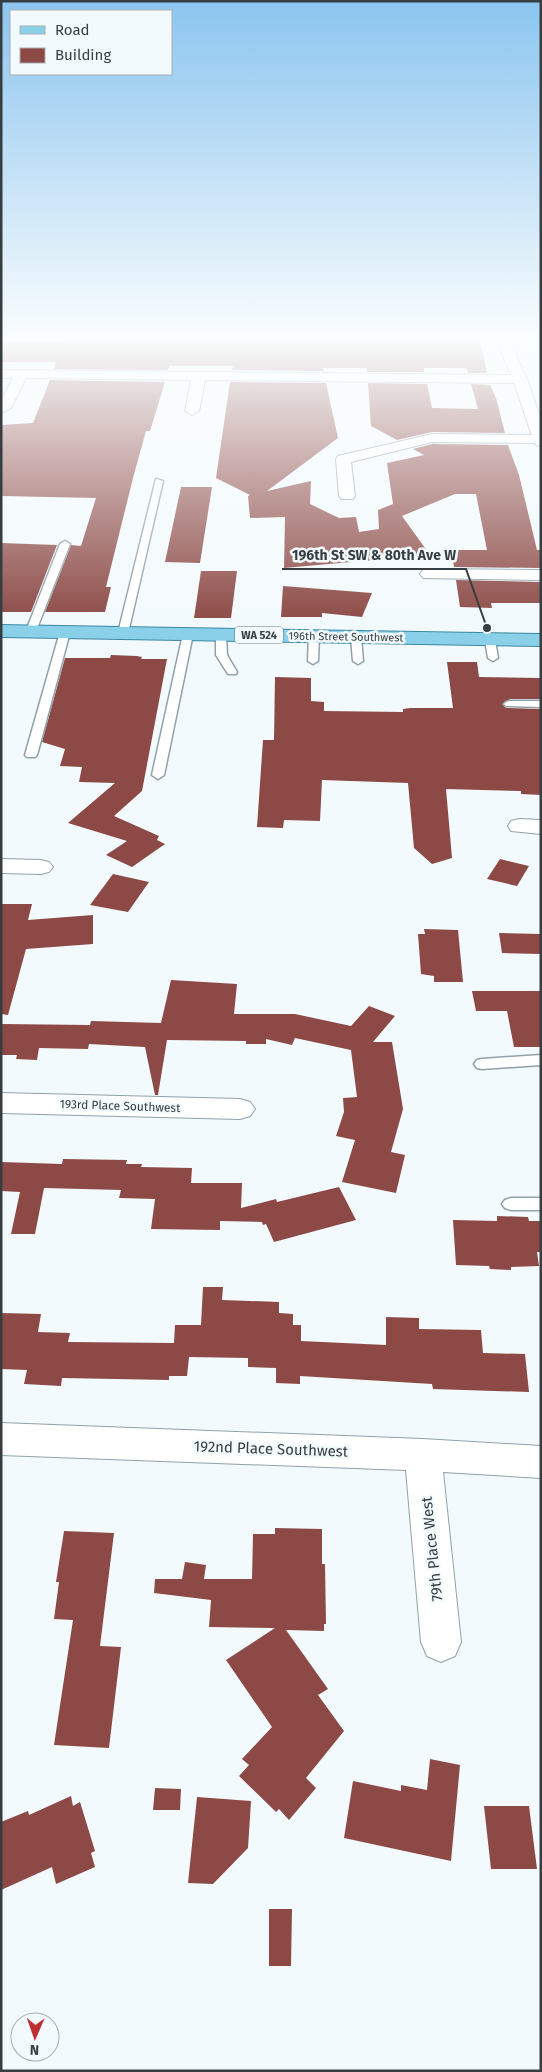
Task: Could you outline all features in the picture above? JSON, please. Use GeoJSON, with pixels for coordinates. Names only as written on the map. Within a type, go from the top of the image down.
{"type":"FeatureCollection","features":[{"type":"Feature","properties":{"kind":"main road","name":"196th Street Southwest"},"geometry":{"type":"LineString","coordinates":[[1,631],[541,640]]}},
{"type":"Feature","properties":{"kind":"street"},"geometry":{"type":"LineString","coordinates":[[347,496],[343,460],[432,438],[540,440]]}},
{"type":"Feature","properties":{"kind":"street"},"geometry":{"type":"LineString","coordinates":[[429,574],[541,575]]}},
{"type":"Feature","properties":{"kind":"street"},"geometry":{"type":"LineString","coordinates":[[1,866],[41,867]]}},
{"type":"Feature","properties":{"kind":"street","name":"193rd Place Southwest"},"geometry":{"type":"LineString","coordinates":[[1,1102],[240,1109]]}},
{"type":"Feature","properties":{"kind":"street","name":"192nd Place Southwest"},"geometry":{"type":"LineString","coordinates":[[2,1442],[423,1455],[541,1462]]}},
{"type":"Feature","properties":{"kind":"street","name":"79th Place West"},"geometry":{"type":"LineString","coordinates":[[423,1455],[441,1642]]}},
{"type":"Feature","properties":{"kind":"lane"},"geometry":{"type":"LineString","coordinates":[[123,633],[159,481]]}},
{"type":"Feature","properties":{"kind":"lane"},"geometry":{"type":"LineString","coordinates":[[31,631],[65,544]]}},
{"type":"Feature","properties":{"kind":"lane"},"geometry":{"type":"LineString","coordinates":[[30,755],[65,632]]}},
{"type":"Feature","properties":{"kind":"lane"},"geometry":{"type":"LineString","coordinates":[[158,775],[188,634]]}},
{"type":"Feature","properties":{"kind":"lane"},"geometry":{"type":"LineString","coordinates":[[221,635],[219,647],[224,663],[232,672]]}},
{"type":"Feature","properties":{"kind":"lane"},"geometry":{"type":"LineString","coordinates":[[313,661],[314,636]]}},
{"type":"Feature","properties":{"kind":"lane"},"geometry":{"type":"LineString","coordinates":[[356,637],[358,661]]}},
{"type":"Feature","properties":{"kind":"lane"},"geometry":{"type":"LineString","coordinates":[[490,640],[493,658]]}},
{"type":"Feature","properties":{"kind":"lane"},"geometry":{"type":"LineString","coordinates":[[510,704],[541,704]]}},
{"type":"Feature","properties":{"kind":"lane"},"geometry":{"type":"LineString","coordinates":[[482,1064],[541,1060]]}},
{"type":"Feature","properties":{"kind":"lane"},"geometry":{"type":"LineString","coordinates":[[511,1204],[541,1204]]}},
{"type":"Feature","properties":{"kind":"building"},"geometry":{"type":"Polygon","coordinates":[[[1,433],[146,433],[106,587],[111,587],[105,612],[45,612],[71,545],[81,546],[96,498],[1,496],[1,433]]]}},
{"type":"Feature","properties":{"kind":"building"},"geometry":{"type":"Polygon","coordinates":[[[223,433],[337,433],[338,438],[267,491],[311,481],[310,504],[339,518],[356,517],[359,532],[379,529],[378,510],[393,504],[387,463],[424,455],[413,449],[432,444],[508,445],[519,475],[537,550],[541,550],[541,568],[454,567],[451,550],[487,550],[476,494],[455,494],[402,516],[430,555],[284,568],[285,517],[250,518],[248,496],[250,495],[216,478],[223,433]]]}},
{"type":"Feature","properties":{"kind":"building"},"geometry":{"type":"Polygon","coordinates":[[[383,433],[429,433],[397,440],[383,433]]]}},
{"type":"Feature","properties":{"kind":"building"},"geometry":{"type":"Polygon","coordinates":[[[181,487],[212,487],[200,563],[165,562],[181,487]]]}},
{"type":"Feature","properties":{"kind":"building"},"geometry":{"type":"Polygon","coordinates":[[[1,543],[57,545],[31,612],[1,612],[1,543]]]}},
{"type":"Feature","properties":{"kind":"building"},"geometry":{"type":"Polygon","coordinates":[[[201,571],[237,571],[231,618],[194,618],[201,571]]]}},
{"type":"Feature","properties":{"kind":"building"},"geometry":{"type":"Polygon","coordinates":[[[456,580],[541,582],[541,603],[491,603],[492,608],[460,607],[456,580]]]}},
{"type":"Feature","properties":{"kind":"building"},"geometry":{"type":"Polygon","coordinates":[[[283,586],[372,593],[362,617],[322,613],[322,617],[281,617],[283,586]]]}},
{"type":"Feature","properties":{"kind":"building"},"geometry":{"type":"Polygon","coordinates":[[[111,655],[137,656],[142,657],[141,659],[167,659],[142,791],[114,816],[159,836],[157,840],[165,844],[132,867],[106,855],[127,841],[68,823],[115,783],[79,782],[82,767],[60,766],[65,749],[42,742],[65,658],[110,658],[111,655]]]}},
{"type":"Feature","properties":{"kind":"building"},"geometry":{"type":"Polygon","coordinates":[[[447,662],[477,662],[479,677],[541,678],[541,699],[510,699],[502,704],[506,708],[541,709],[541,795],[521,794],[521,791],[446,789],[452,858],[432,864],[414,848],[408,783],[322,780],[320,821],[284,820],[283,828],[257,827],[263,740],[274,740],[275,677],[311,678],[311,701],[324,702],[324,711],[403,712],[403,709],[410,708],[453,708],[447,662]]]}},
{"type":"Feature","properties":{"kind":"building"},"geometry":{"type":"Polygon","coordinates":[[[500,859],[529,866],[517,886],[487,879],[500,859]]]}},
{"type":"Feature","properties":{"kind":"building"},"geometry":{"type":"Polygon","coordinates":[[[113,874],[149,882],[128,912],[90,905],[113,874]]]}},
{"type":"Feature","properties":{"kind":"building"},"geometry":{"type":"Polygon","coordinates":[[[1,904],[32,904],[28,920],[93,915],[93,944],[26,949],[8,1015],[1,1014],[1,904]]]}},
{"type":"Feature","properties":{"kind":"building"},"geometry":{"type":"Polygon","coordinates":[[[424,929],[458,930],[463,982],[434,982],[434,976],[421,974],[418,934],[425,934],[424,929]]]}},
{"type":"Feature","properties":{"kind":"building"},"geometry":{"type":"Polygon","coordinates":[[[499,933],[541,934],[541,954],[502,953],[499,933]]]}},
{"type":"Feature","properties":{"kind":"building"},"geometry":{"type":"Polygon","coordinates":[[[171,980],[237,984],[234,1014],[295,1014],[351,1026],[369,1006],[395,1016],[373,1042],[392,1042],[403,1109],[391,1152],[405,1155],[396,1193],[342,1182],[355,1140],[336,1136],[344,1112],[343,1098],[357,1097],[351,1050],[295,1038],[292,1045],[266,1039],[266,1044],[246,1044],[246,1041],[167,1040],[158,1095],[155,1095],[145,1047],[89,1044],[88,1049],[39,1048],[37,1060],[16,1059],[17,1055],[1,1055],[1,1024],[90,1025],[91,1021],[161,1023],[171,980]]]}},
{"type":"Feature","properties":{"kind":"building"},"geometry":{"type":"Polygon","coordinates":[[[472,991],[540,991],[541,1047],[514,1047],[507,1011],[476,1011],[472,991]]]}},
{"type":"Feature","properties":{"kind":"building"},"geometry":{"type":"Polygon","coordinates":[[[63,1159],[127,1160],[126,1164],[142,1164],[141,1167],[192,1168],[191,1183],[242,1183],[241,1208],[276,1199],[277,1202],[339,1187],[356,1220],[274,1242],[266,1224],[263,1225],[262,1222],[220,1221],[220,1230],[151,1229],[155,1199],[119,1198],[121,1190],[44,1188],[35,1234],[11,1234],[20,1192],[1,1191],[1,1162],[62,1164],[63,1159]]]}},
{"type":"Feature","properties":{"kind":"building"},"geometry":{"type":"Polygon","coordinates":[[[497,1216],[528,1217],[529,1221],[541,1221],[541,1252],[537,1252],[539,1266],[511,1267],[511,1270],[490,1269],[489,1266],[456,1265],[453,1220],[497,1221],[497,1216]]]}},
{"type":"Feature","properties":{"kind":"building"},"geometry":{"type":"Polygon","coordinates":[[[203,1287],[223,1287],[222,1300],[279,1302],[279,1313],[293,1314],[293,1325],[301,1325],[301,1341],[386,1345],[386,1317],[419,1318],[419,1329],[481,1330],[483,1353],[525,1354],[529,1392],[433,1389],[432,1384],[300,1376],[300,1384],[276,1383],[276,1368],[248,1367],[248,1358],[189,1357],[187,1376],[169,1376],[169,1380],[62,1378],[61,1386],[24,1384],[27,1370],[1,1369],[1,1313],[41,1314],[38,1332],[70,1333],[68,1342],[174,1343],[175,1325],[201,1325],[203,1287]]]}},
{"type":"Feature","properties":{"kind":"building"},"geometry":{"type":"Polygon","coordinates":[[[275,1528],[322,1529],[322,1564],[325,1564],[326,1624],[324,1624],[324,1631],[286,1630],[328,1689],[318,1695],[344,1731],[306,1778],[316,1788],[289,1820],[279,1809],[276,1812],[239,1776],[249,1765],[242,1759],[272,1727],[226,1660],[275,1628],[209,1627],[211,1600],[154,1593],[155,1579],[182,1579],[185,1562],[206,1565],[204,1579],[252,1579],[253,1534],[275,1534],[275,1528]]]}},
{"type":"Feature","properties":{"kind":"building"},"geometry":{"type":"Polygon","coordinates":[[[64,1531],[114,1533],[100,1646],[121,1647],[109,1748],[54,1745],[73,1620],[54,1619],[59,1582],[56,1582],[64,1531]]]}},
{"type":"Feature","properties":{"kind":"building"},"geometry":{"type":"Polygon","coordinates":[[[430,1759],[460,1765],[451,1861],[344,1838],[353,1781],[401,1791],[401,1785],[427,1790],[430,1759]]]}},
{"type":"Feature","properties":{"kind":"building"},"geometry":{"type":"Polygon","coordinates":[[[155,1788],[181,1789],[180,1810],[153,1810],[155,1788]]]}},
{"type":"Feature","properties":{"kind":"building"},"geometry":{"type":"Polygon","coordinates":[[[71,1796],[73,1806],[80,1802],[95,1851],[91,1853],[95,1867],[56,1884],[52,1867],[1,1890],[1,1822],[28,1811],[29,1815],[71,1796]]]}},
{"type":"Feature","properties":{"kind":"building"},"geometry":{"type":"Polygon","coordinates":[[[197,1797],[251,1801],[248,1848],[213,1884],[188,1883],[197,1797]]]}},
{"type":"Feature","properties":{"kind":"building"},"geometry":{"type":"Polygon","coordinates":[[[484,1806],[529,1806],[537,1869],[491,1869],[484,1806]]]}},
{"type":"Feature","properties":{"kind":"building"},"geometry":{"type":"Polygon","coordinates":[[[269,1909],[292,1909],[291,1966],[269,1966],[269,1909]]]}},
{"type":"Feature","properties":{"kind":"place","name":"196th St SW & 80th Ave W"},"geometry":{"type":"Point","coordinates":[487,628]}}]}
